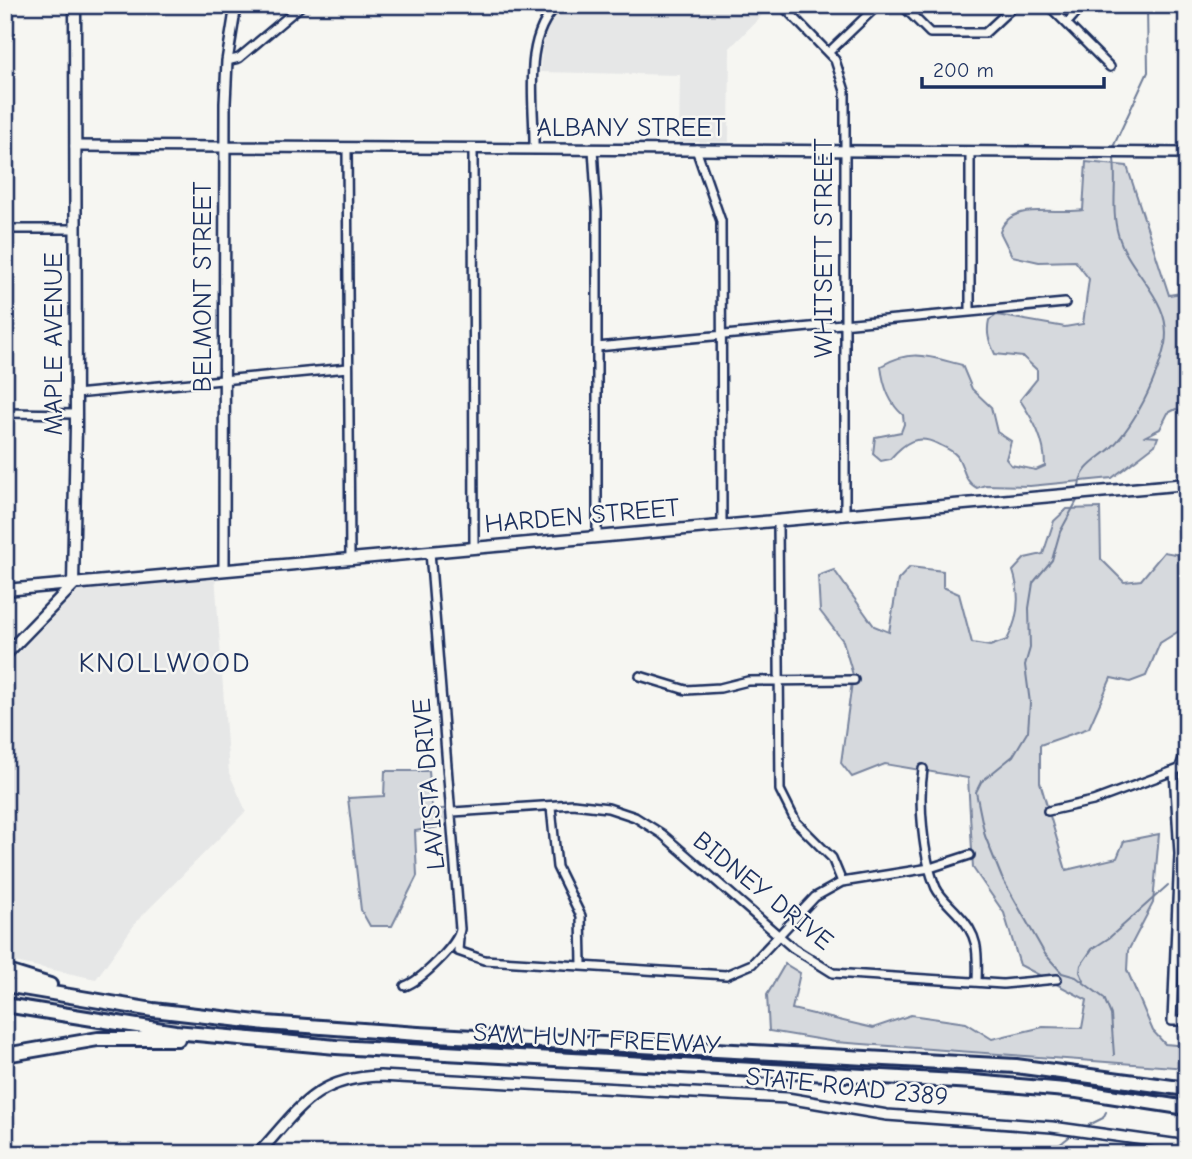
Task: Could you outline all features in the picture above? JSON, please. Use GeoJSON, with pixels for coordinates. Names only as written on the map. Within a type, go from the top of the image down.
{"type":"FeatureCollection","features":[{"type":"Feature","properties":{"kind":"highway"},"geometry":{"type":"LineString","coordinates":[[5,971],[132,1006]]}},
{"type":"Feature","properties":{"kind":"highway","name":"SAM HUNT FREEWAY"},"geometry":{"type":"LineString","coordinates":[[5,985],[132,1006],[267,1023],[406,1034],[1027,1067],[1187,1089]]}},
{"type":"Feature","properties":{"kind":"highway","name":"SAM HUNT FREEWAY"},"geometry":{"type":"LineString","coordinates":[[5,1004],[175,1032],[291,1043],[974,1082],[1077,1091],[1187,1108]]}},
{"type":"Feature","properties":{"kind":"highway"},"geometry":{"type":"LineString","coordinates":[[5,1055],[69,1042],[118,1037],[291,1043]]}},
{"type":"Feature","properties":{"kind":"main road","name":"MAPLE AVENUE"},"geometry":{"type":"LineString","coordinates":[[73,585],[75,5]]}},
{"type":"Feature","properties":{"kind":"main road","name":"HARDEN STREET"},"geometry":{"type":"LineString","coordinates":[[5,590],[1187,484]]}},
{"type":"Feature","properties":{"kind":"main road"},"geometry":{"type":"LineString","coordinates":[[5,655],[73,585]]}},
{"type":"Feature","properties":{"kind":"street","name":"BELMONT STREET"},"geometry":{"type":"LineString","coordinates":[[224,569],[225,147],[227,61],[236,5]]}},
{"type":"Feature","properties":{"kind":"street"},"geometry":{"type":"LineString","coordinates":[[227,61],[239,58],[302,5]]}},
{"type":"Feature","properties":{"kind":"street"},"geometry":{"type":"LineString","coordinates":[[534,148],[535,47],[541,26],[558,5]]}},
{"type":"Feature","properties":{"kind":"street","name":"WHITSETT STREET"},"geometry":{"type":"LineString","coordinates":[[782,5],[828,52],[843,81],[845,514]]}},
{"type":"Feature","properties":{"kind":"street"},"geometry":{"type":"LineString","coordinates":[[828,52],[878,5]]}},
{"type":"Feature","properties":{"kind":"street"},"geometry":{"type":"LineString","coordinates":[[902,5],[923,28],[939,35],[985,33],[1015,5]]}},
{"type":"Feature","properties":{"kind":"street"},"geometry":{"type":"LineString","coordinates":[[1048,5],[1110,67]]}},
{"type":"Feature","properties":{"kind":"street"},"geometry":{"type":"LineString","coordinates":[[1067,23],[1083,5]]}},
{"type":"Feature","properties":{"kind":"street","name":"ALBANY STREET"},"geometry":{"type":"LineString","coordinates":[[75,146],[1187,153]]}},
{"type":"Feature","properties":{"kind":"street"},"geometry":{"type":"LineString","coordinates":[[346,149],[350,558]]}},
{"type":"Feature","properties":{"kind":"street"},"geometry":{"type":"LineString","coordinates":[[473,149],[474,547]]}},
{"type":"Feature","properties":{"kind":"street"},"geometry":{"type":"LineString","coordinates":[[593,149],[597,211],[597,536]]}},
{"type":"Feature","properties":{"kind":"street"},"geometry":{"type":"LineString","coordinates":[[696,149],[721,221],[722,525]]}},
{"type":"Feature","properties":{"kind":"street"},"geometry":{"type":"LineString","coordinates":[[970,151],[970,311]]}},
{"type":"Feature","properties":{"kind":"street"},"geometry":{"type":"LineString","coordinates":[[5,229],[75,229]]}},
{"type":"Feature","properties":{"kind":"street"},"geometry":{"type":"LineString","coordinates":[[597,347],[1065,303]]}},
{"type":"Feature","properties":{"kind":"street"},"geometry":{"type":"LineString","coordinates":[[75,394],[348,368]]}},
{"type":"Feature","properties":{"kind":"street"},"geometry":{"type":"LineString","coordinates":[[5,413],[75,414]]}},
{"type":"Feature","properties":{"kind":"street"},"geometry":{"type":"LineString","coordinates":[[778,521],[778,779],[783,800],[796,821],[832,858],[842,882]]}},
{"type":"Feature","properties":{"kind":"street","name":"LAVISTA DRIVE"},"geometry":{"type":"LineString","coordinates":[[430,552],[453,812],[459,938]]}},
{"type":"Feature","properties":{"kind":"street"},"geometry":{"type":"LineString","coordinates":[[640,676],[686,690],[779,680],[854,680]]}},
{"type":"Feature","properties":{"kind":"street"},"geometry":{"type":"LineString","coordinates":[[1187,747],[1180,768],[1172,1021],[1187,1021]]}},
{"type":"Feature","properties":{"kind":"street"},"geometry":{"type":"LineString","coordinates":[[1048,811],[1093,801],[1180,768]]}},
{"type":"Feature","properties":{"kind":"street"},"geometry":{"type":"LineString","coordinates":[[923,769],[921,803],[930,868],[941,896],[968,924],[976,937],[977,982]]}},
{"type":"Feature","properties":{"kind":"street"},"geometry":{"type":"LineString","coordinates":[[551,807],[557,867],[581,916],[582,964]]}},
{"type":"Feature","properties":{"kind":"street","name":"BIDNEY DRIVE"},"geometry":{"type":"LineString","coordinates":[[453,812],[601,807],[647,824],[815,964],[843,975],[1023,983],[1057,979]]}},
{"type":"Feature","properties":{"kind":"street"},"geometry":{"type":"LineString","coordinates":[[459,938],[458,951],[475,958],[726,975],[752,964],[815,897],[842,882],[930,868],[970,855]]}},
{"type":"Feature","properties":{"kind":"street"},"geometry":{"type":"LineString","coordinates":[[405,986],[425,974],[459,938]]}},
{"type":"Feature","properties":{"kind":"street","name":"STATE ROAD 2389"},"geometry":{"type":"LineString","coordinates":[[258,1154],[307,1101],[334,1082],[351,1077],[380,1076],[787,1098],[887,1115],[1041,1126],[1187,1146]]}},
{"type":"Feature","properties":{"kind":"shaded area"},"geometry":{"type":"Polygon","coordinates":[[[568,5],[772,5],[730,48],[729,142],[679,142],[680,75],[540,72],[543,36],[555,16],[568,5]]]}},
{"type":"Feature","properties":{"kind":"shaded area"},"geometry":{"type":"Polygon","coordinates":[[[1086,162],[1127,166],[1169,295],[1187,292],[1187,415],[1176,409],[1168,413],[1160,429],[1146,436],[1158,437],[1155,445],[1112,478],[1030,486],[985,485],[977,488],[967,478],[955,454],[924,439],[911,441],[890,459],[881,461],[873,454],[875,437],[901,432],[904,424],[903,415],[888,393],[881,366],[902,357],[921,356],[962,365],[972,389],[991,407],[997,432],[1011,441],[1006,459],[1011,465],[1036,470],[1045,466],[1038,431],[1020,400],[1037,379],[1037,370],[1023,357],[995,354],[989,337],[989,320],[997,315],[1065,327],[1083,324],[1089,279],[1075,261],[1039,262],[1012,256],[1000,232],[1005,222],[1024,212],[1083,210],[1086,162]]]}},
{"type":"Feature","properties":{"kind":"shaded area"},"geometry":{"type":"Polygon","coordinates":[[[1100,508],[1101,559],[1124,582],[1141,580],[1164,552],[1181,555],[1187,595],[1187,626],[1160,643],[1146,676],[1130,682],[1111,678],[1089,728],[1040,745],[1040,782],[1066,870],[1117,858],[1124,841],[1159,834],[1153,903],[1128,951],[1127,970],[1153,1031],[1165,1044],[1187,1046],[1187,1068],[835,1042],[769,1031],[767,995],[785,964],[800,973],[792,1009],[873,1028],[911,1015],[966,1023],[992,1039],[1043,1027],[1082,1028],[1087,1000],[1020,965],[1004,913],[973,868],[968,778],[885,764],[852,777],[841,763],[853,675],[843,641],[820,611],[818,576],[834,570],[874,626],[889,632],[898,580],[910,567],[943,571],[943,587],[959,594],[972,643],[990,646],[1007,640],[1014,623],[1018,598],[1013,571],[1025,558],[1043,554],[1054,521],[1067,509],[1100,508]]]}},
{"type":"Feature","properties":{"kind":"shaded area"},"geometry":{"type":"Polygon","coordinates":[[[215,574],[229,773],[246,811],[137,921],[96,979],[5,960],[5,667],[82,587],[215,574]]]}},
{"type":"Feature","properties":{"kind":"shaded area"},"geometry":{"type":"Polygon","coordinates":[[[385,771],[429,771],[432,810],[451,808],[451,825],[415,831],[417,876],[392,926],[370,926],[361,910],[348,798],[384,796],[385,771]]]}},
{"type":"Feature","properties":{"kind":"waterway"},"geometry":{"type":"LineString","coordinates":[[1114,145],[1148,72],[1147,5]]}},
{"type":"Feature","properties":{"kind":"waterway"},"geometry":{"type":"LineString","coordinates":[[1079,488],[1086,469],[1114,445],[1139,410],[1165,344],[1163,313],[1131,262],[1118,234],[1114,159]]}},
{"type":"Feature","properties":{"kind":"waterway"},"geometry":{"type":"LineString","coordinates":[[1079,497],[1060,532],[1052,560],[1033,583],[1029,608],[1030,648],[1025,665],[1030,703],[1028,731],[1013,756],[981,782],[976,792],[985,836],[1002,878],[1045,954],[1062,973],[1076,977],[1104,998],[1111,1015],[1114,1055]]}},
{"type":"Feature","properties":{"kind":"waterway"},"geometry":{"type":"LineString","coordinates":[[1084,981],[1080,972],[1081,965],[1092,949],[1109,938],[1168,885]]}},
{"type":"Feature","properties":{"kind":"waterway"},"geometry":{"type":"LineString","coordinates":[[1085,1127],[1103,1118],[1106,1112]]}},
{"type":"Feature","properties":{"kind":"waterway"},"geometry":{"type":"LineString","coordinates":[[1048,1154],[1074,1133]]}},
{"type":"Feature","properties":{"kind":"district","name":"KNOLLWOOD"},"geometry":{"type":"Point","coordinates":[165,663]}}]}
